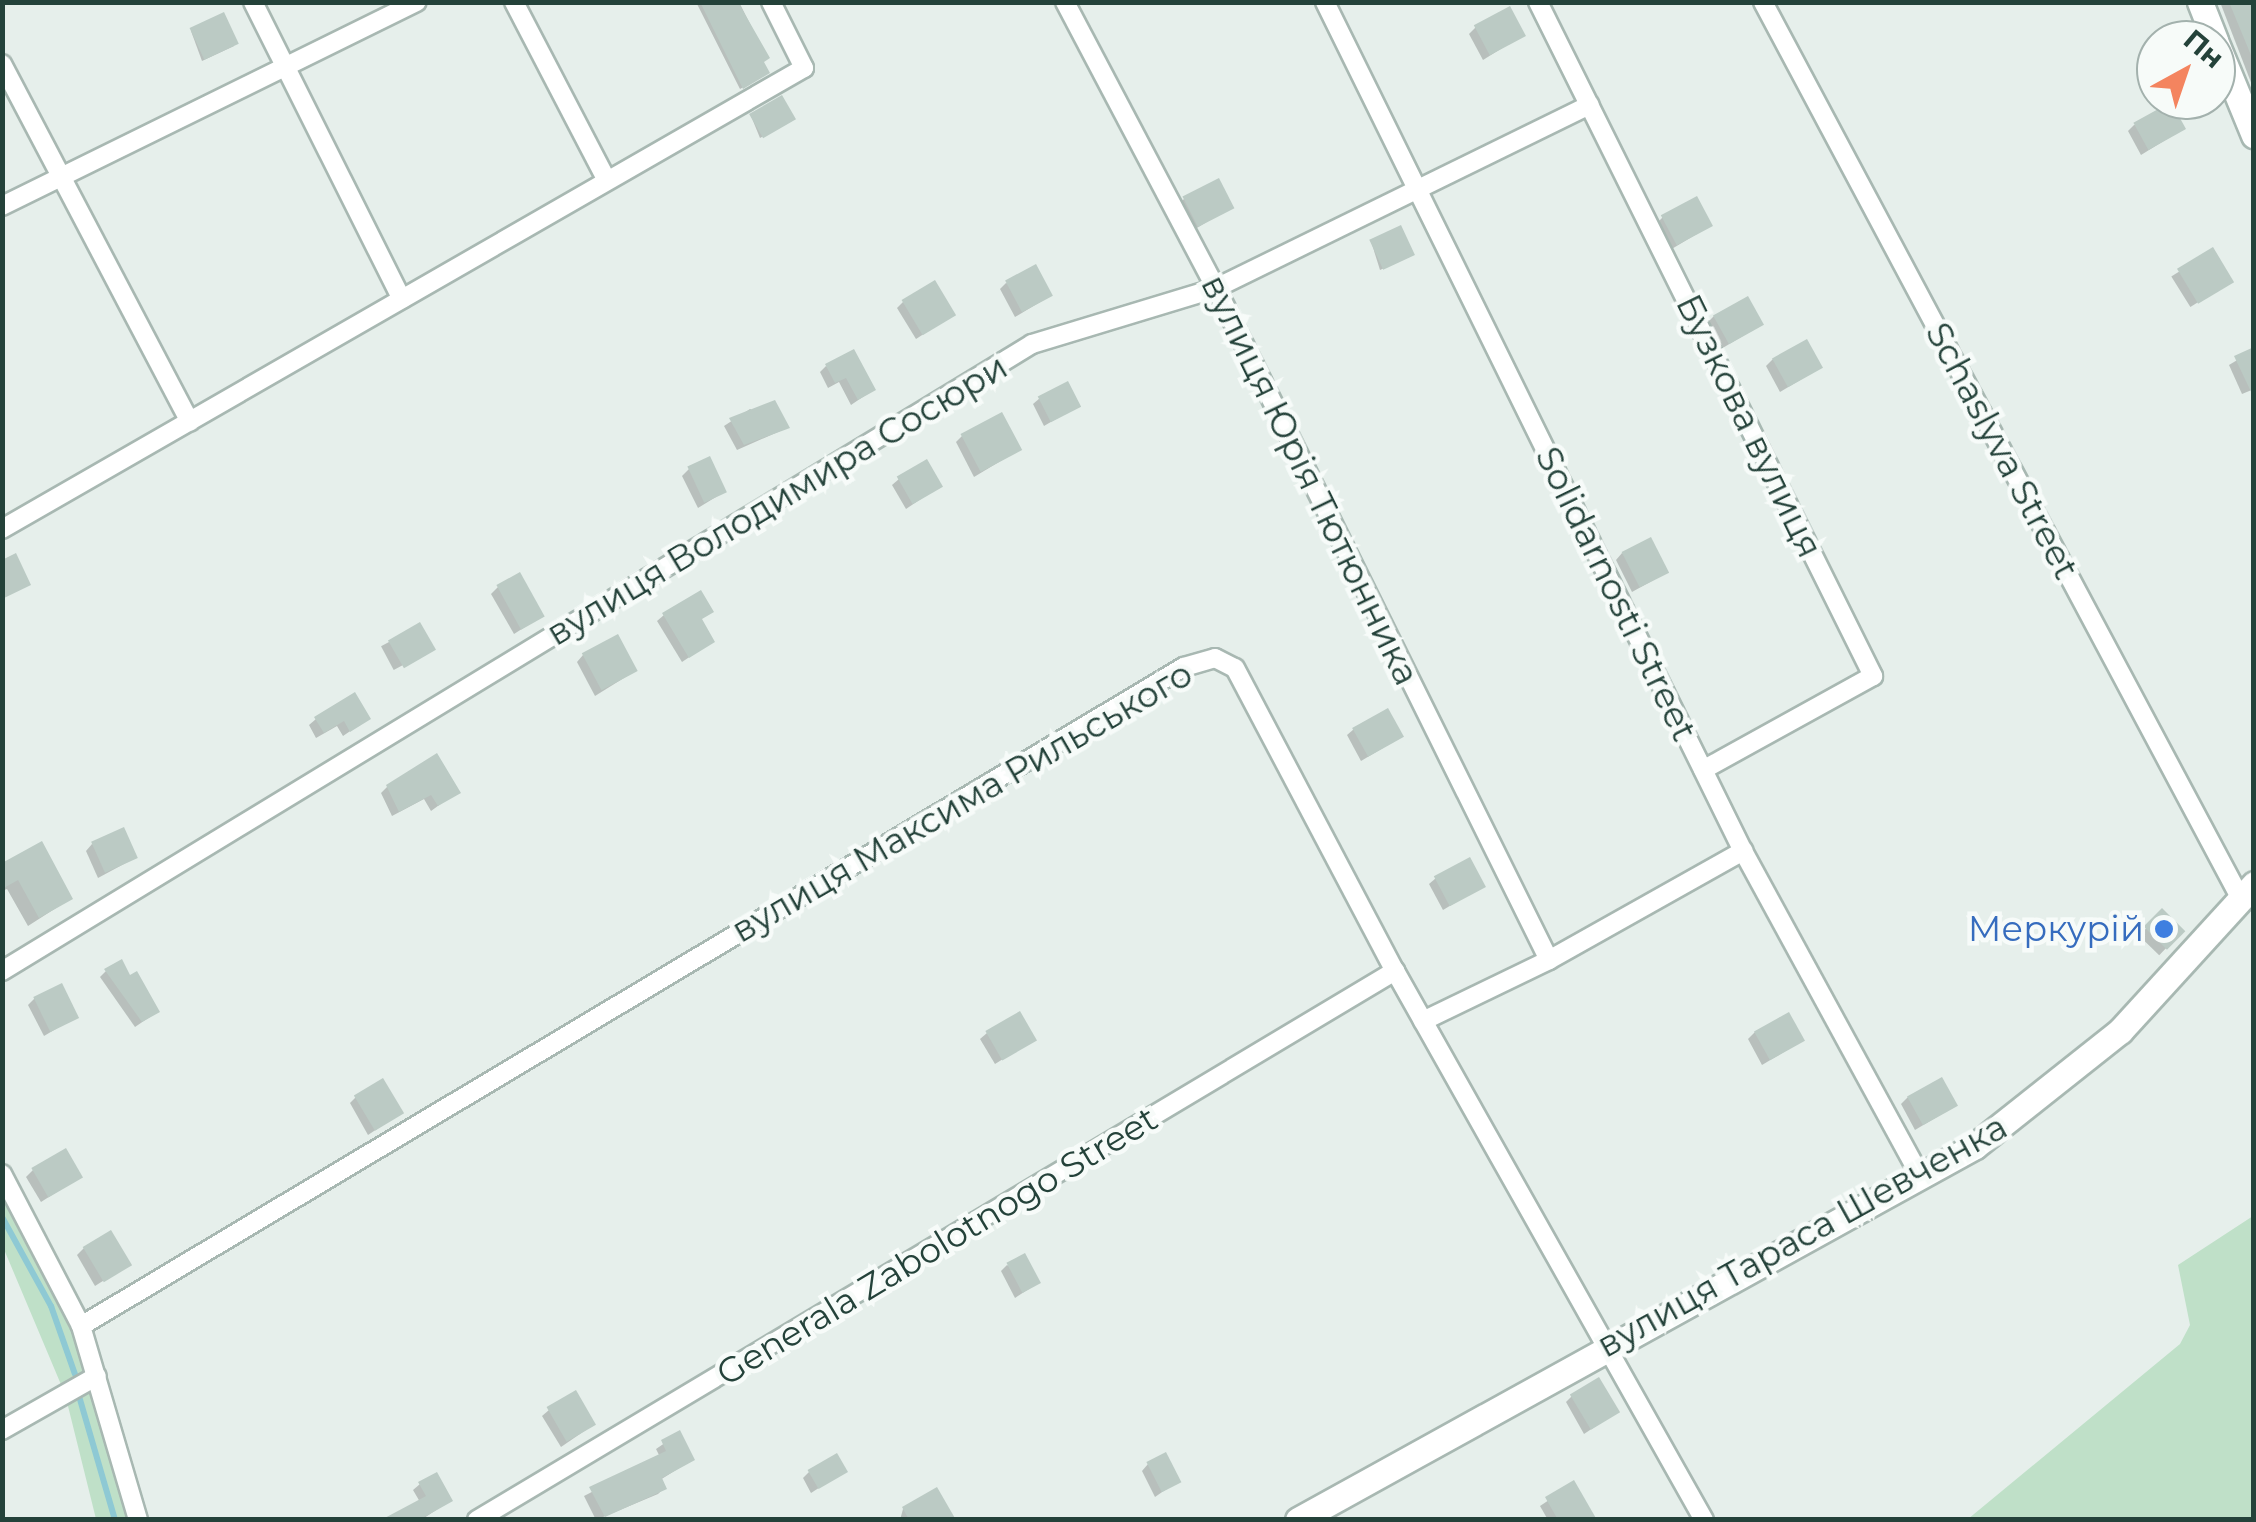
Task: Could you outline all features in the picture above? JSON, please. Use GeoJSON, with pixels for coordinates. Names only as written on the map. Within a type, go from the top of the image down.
{"type":"FeatureCollection","features":[{"type":"Feature","properties":{"kind":"street"},"geometry":{"type":"LineString","coordinates":[[253,2],[402,299]]}},
{"type":"Feature","properties":{"kind":"street"},"geometry":{"type":"LineString","coordinates":[[2,206],[417,2]]}},
{"type":"Feature","properties":{"kind":"street"},"geometry":{"type":"LineString","coordinates":[[514,2],[605,177]]}},
{"type":"Feature","properties":{"kind":"street"},"geometry":{"type":"LineString","coordinates":[[2,528],[402,299],[605,177],[804,68],[771,2]]}},
{"type":"Feature","properties":{"kind":"street","name":"вулиця Юрія Тютюнника"},"geometry":{"type":"LineString","coordinates":[[1065,2],[1216,288],[1549,960]]}},
{"type":"Feature","properties":{"kind":"street","name":"Solidarnosti Street"},"geometry":{"type":"LineString","coordinates":[[1325,2],[1743,851],[1921,1178]]}},
{"type":"Feature","properties":{"kind":"street","name":"Бузкова вулиця"},"geometry":{"type":"LineString","coordinates":[[1538,2],[1873,676],[1703,770]]}},
{"type":"Feature","properties":{"kind":"street","name":"Schaslyva Street"},"geometry":{"type":"LineString","coordinates":[[1763,2],[2247,891]]}},
{"type":"Feature","properties":{"kind":"street"},"geometry":{"type":"LineString","coordinates":[[2,64],[190,422]]}},
{"type":"Feature","properties":{"kind":"street"},"geometry":{"type":"LineString","coordinates":[[2236,92],[2254,136]]}},
{"type":"Feature","properties":{"kind":"street","name":"вулиця Володимира Сосюри"},"geometry":{"type":"LineString","coordinates":[[2,971],[1032,344],[1216,288],[1590,104]]}},
{"type":"Feature","properties":{"kind":"street","name":"вулиця Максима Рильського"},"geometry":{"type":"LineString","coordinates":[[81,1326],[1184,667],[1215,658],[1235,668],[1396,972],[1704,1520]]}},
{"type":"Feature","properties":{"kind":"street"},"geometry":{"type":"LineString","coordinates":[[1423,1021],[1549,960],[1743,851]]}},
{"type":"Feature","properties":{"kind":"street","name":"вулиця Тараса Шевченка"},"geometry":{"type":"LineString","coordinates":[[1298,1520],[1606,1344],[1921,1178],[2003,1127],[2092,1056],[2247,891]]}},
{"type":"Feature","properties":{"kind":"street","name":"Generala Zabolotnogo Street"},"geometry":{"type":"LineString","coordinates":[[478,1520],[1396,972]]}},
{"type":"Feature","properties":{"kind":"street"},"geometry":{"type":"LineString","coordinates":[[2,1174],[81,1326],[138,1520]]}},
{"type":"Feature","properties":{"kind":"street"},"geometry":{"type":"LineString","coordinates":[[2,1430],[97,1376]]}},
{"type":"Feature","properties":{"kind":"green space"},"geometry":{"type":"Polygon","coordinates":[[[3,1174],[81,1326],[138,1519],[96,1519],[65,1394],[3,1247],[3,1174]]]}},
{"type":"Feature","properties":{"kind":"green space"},"geometry":{"type":"Polygon","coordinates":[[[2253,1216],[2253,1519],[1968,1519],[2180,1344],[2190,1325],[2178,1265],[2253,1216]]]}},
{"type":"Feature","properties":{"kind":"building"},"geometry":{"type":"Polygon","coordinates":[[[700,2],[738,2],[770,58],[764,62],[770,73],[743,89],[700,2]]]}},
{"type":"Feature","properties":{"kind":"building"},"geometry":{"type":"Polygon","coordinates":[[[2229,2],[2254,2],[2254,60],[2253,60],[2229,2]]]}},
{"type":"Feature","properties":{"kind":"building"},"geometry":{"type":"Polygon","coordinates":[[[1510,6],[1526,36],[1490,55],[1474,25],[1510,6]]]}},
{"type":"Feature","properties":{"kind":"building"},"geometry":{"type":"Polygon","coordinates":[[[224,12],[239,44],[204,60],[190,28],[224,12]]]}},
{"type":"Feature","properties":{"kind":"building"},"geometry":{"type":"Polygon","coordinates":[[[782,95],[796,119],[763,138],[749,114],[782,95]]]}},
{"type":"Feature","properties":{"kind":"building"},"geometry":{"type":"Polygon","coordinates":[[[2181,120],[2186,129],[2148,150],[2133,123],[2181,120]]]}},
{"type":"Feature","properties":{"kind":"building"},"geometry":{"type":"Polygon","coordinates":[[[1219,178],[1234,208],[1198,227],[1182,197],[1219,178]]]}},
{"type":"Feature","properties":{"kind":"building"},"geometry":{"type":"Polygon","coordinates":[[[1697,196],[1713,226],[1677,245],[1661,215],[1697,196]]]}},
{"type":"Feature","properties":{"kind":"building"},"geometry":{"type":"Polygon","coordinates":[[[1401,225],[1415,255],[1383,270],[1369,240],[1401,225]]]}},
{"type":"Feature","properties":{"kind":"building"},"geometry":{"type":"Polygon","coordinates":[[[2213,247],[2234,282],[2198,304],[2177,269],[2213,247]]]}},
{"type":"Feature","properties":{"kind":"building"},"geometry":{"type":"Polygon","coordinates":[[[1036,264],[1053,296],[1022,312],[1005,280],[1036,264]]]}},
{"type":"Feature","properties":{"kind":"building"},"geometry":{"type":"Polygon","coordinates":[[[935,280],[956,315],[923,335],[902,300],[935,280]]]}},
{"type":"Feature","properties":{"kind":"building"},"geometry":{"type":"Polygon","coordinates":[[[1748,296],[1764,325],[1729,344],[1713,315],[1748,296]]]}},
{"type":"Feature","properties":{"kind":"building"},"geometry":{"type":"Polygon","coordinates":[[[1807,339],[1823,368],[1788,387],[1772,358],[1807,339]]]}},
{"type":"Feature","properties":{"kind":"building"},"geometry":{"type":"Polygon","coordinates":[[[2254,347],[2254,398],[2234,356],[2254,347]]]}},
{"type":"Feature","properties":{"kind":"building"},"geometry":{"type":"Polygon","coordinates":[[[854,349],[876,390],[858,400],[846,378],[835,383],[825,364],[854,349]]]}},
{"type":"Feature","properties":{"kind":"building"},"geometry":{"type":"Polygon","coordinates":[[[1068,381],[1081,407],[1051,422],[1038,396],[1068,381]]]}},
{"type":"Feature","properties":{"kind":"building"},"geometry":{"type":"Polygon","coordinates":[[[775,400],[790,428],[744,445],[729,418],[775,400]]]}},
{"type":"Feature","properties":{"kind":"building"},"geometry":{"type":"Polygon","coordinates":[[[1002,412],[1022,450],[981,472],[961,434],[1002,412]]]}},
{"type":"Feature","properties":{"kind":"building"},"geometry":{"type":"Polygon","coordinates":[[[710,456],[727,492],[704,503],[687,467],[710,456]]]}},
{"type":"Feature","properties":{"kind":"building"},"geometry":{"type":"Polygon","coordinates":[[[927,459],[943,487],[913,504],[897,476],[927,459]]]}},
{"type":"Feature","properties":{"kind":"building"},"geometry":{"type":"Polygon","coordinates":[[[1651,537],[1669,573],[1640,588],[1622,552],[1651,537]]]}},
{"type":"Feature","properties":{"kind":"building"},"geometry":{"type":"Polygon","coordinates":[[[16,553],[31,585],[2,599],[2,560],[16,553]]]}},
{"type":"Feature","properties":{"kind":"building"},"geometry":{"type":"Polygon","coordinates":[[[520,572],[545,617],[521,630],[496,585],[520,572]]]}},
{"type":"Feature","properties":{"kind":"building"},"geometry":{"type":"Polygon","coordinates":[[[701,590],[714,612],[702,619],[715,642],[689,658],[662,613],[701,590]]]}},
{"type":"Feature","properties":{"kind":"building"},"geometry":{"type":"Polygon","coordinates":[[[420,622],[436,650],[404,668],[388,640],[420,622]]]}},
{"type":"Feature","properties":{"kind":"building"},"geometry":{"type":"Polygon","coordinates":[[[618,634],[638,671],[602,690],[582,653],[618,634]]]}},
{"type":"Feature","properties":{"kind":"building"},"geometry":{"type":"Polygon","coordinates":[[[355,692],[371,719],[350,732],[344,721],[324,733],[314,717],[355,692]]]}},
{"type":"Feature","properties":{"kind":"building"},"geometry":{"type":"Polygon","coordinates":[[[1388,708],[1404,737],[1368,757],[1352,728],[1388,708]]]}},
{"type":"Feature","properties":{"kind":"building"},"geometry":{"type":"Polygon","coordinates":[[[437,753],[461,793],[438,806],[431,795],[399,812],[386,785],[437,753]]]}},
{"type":"Feature","properties":{"kind":"building"},"geometry":{"type":"Polygon","coordinates":[[[124,827],[138,858],[105,873],[91,842],[124,827]]]}},
{"type":"Feature","properties":{"kind":"building"},"geometry":{"type":"Polygon","coordinates":[[[42,841],[73,899],[39,918],[18,880],[2,889],[2,863],[42,841]]]}},
{"type":"Feature","properties":{"kind":"building"},"geometry":{"type":"Polygon","coordinates":[[[1470,857],[1486,887],[1450,906],[1434,876],[1470,857]]]}},
{"type":"Feature","properties":{"kind":"building","name":"Меркурій"},"geometry":{"type":"Polygon","coordinates":[[[2162,908],[2185,931],[2167,950],[2144,926],[2162,908]]]}},
{"type":"Feature","properties":{"kind":"building"},"geometry":{"type":"Polygon","coordinates":[[[122,959],[130,975],[137,971],[160,1012],[142,1022],[104,969],[122,959]]]}},
{"type":"Feature","properties":{"kind":"building"},"geometry":{"type":"Polygon","coordinates":[[[62,983],[79,1018],[50,1032],[33,997],[62,983]]]}},
{"type":"Feature","properties":{"kind":"building"},"geometry":{"type":"Polygon","coordinates":[[[1020,1011],[1037,1040],[1002,1060],[985,1031],[1020,1011]]]}},
{"type":"Feature","properties":{"kind":"building"},"geometry":{"type":"Polygon","coordinates":[[[1789,1012],[1805,1041],[1770,1060],[1754,1031],[1789,1012]]]}},
{"type":"Feature","properties":{"kind":"building"},"geometry":{"type":"Polygon","coordinates":[[[1942,1077],[1958,1106],[1923,1125],[1907,1096],[1942,1077]]]}},
{"type":"Feature","properties":{"kind":"building"},"geometry":{"type":"Polygon","coordinates":[[[383,1078],[404,1113],[375,1131],[354,1096],[383,1078]]]}},
{"type":"Feature","properties":{"kind":"building"},"geometry":{"type":"Polygon","coordinates":[[[66,1148],[83,1177],[48,1197],[31,1168],[66,1148]]]}},
{"type":"Feature","properties":{"kind":"building"},"geometry":{"type":"Polygon","coordinates":[[[111,1230],[132,1265],[104,1282],[83,1247],[111,1230]]]}},
{"type":"Feature","properties":{"kind":"building"},"geometry":{"type":"Polygon","coordinates":[[[1025,1253],[1041,1283],[1022,1293],[1006,1263],[1025,1253]]]}},
{"type":"Feature","properties":{"kind":"building"},"geometry":{"type":"Polygon","coordinates":[[[1599,1377],[1620,1412],[1591,1430],[1570,1395],[1599,1377]]]}},
{"type":"Feature","properties":{"kind":"building"},"geometry":{"type":"Polygon","coordinates":[[[576,1390],[596,1425],[567,1442],[547,1407],[576,1390]]]}},
{"type":"Feature","properties":{"kind":"building"},"geometry":{"type":"Polygon","coordinates":[[[680,1430],[695,1460],[662,1478],[667,1489],[605,1517],[589,1487],[666,1451],[661,1440],[680,1430]]]}},
{"type":"Feature","properties":{"kind":"building"},"geometry":{"type":"Polygon","coordinates":[[[1166,1452],[1181,1482],[1162,1492],[1146,1462],[1166,1452]]]}},
{"type":"Feature","properties":{"kind":"building"},"geometry":{"type":"Polygon","coordinates":[[[837,1453],[848,1472],[819,1489],[808,1470],[837,1453]]]}},
{"type":"Feature","properties":{"kind":"building"},"geometry":{"type":"Polygon","coordinates":[[[437,1472],[453,1501],[419,1520],[381,1520],[426,1496],[418,1482],[437,1472]]]}},
{"type":"Feature","properties":{"kind":"building"},"geometry":{"type":"Polygon","coordinates":[[[1574,1480],[1597,1520],[1558,1520],[1545,1497],[1574,1480]]]}},
{"type":"Feature","properties":{"kind":"building"},"geometry":{"type":"Polygon","coordinates":[[[937,1487],[956,1520],[909,1520],[902,1507],[937,1487]]]}},
{"type":"Feature","properties":{"kind":"waterway"},"geometry":{"type":"LineString","coordinates":[[2,1217],[51,1306],[75,1374]]}},
{"type":"Feature","properties":{"kind":"waterway"},"geometry":{"type":"LineString","coordinates":[[79,1396],[115,1520]]}},
{"type":"Feature","properties":{"kind":"place","name":"Меркурій"},"geometry":{"type":"Point","coordinates":[2164,929]}}]}
